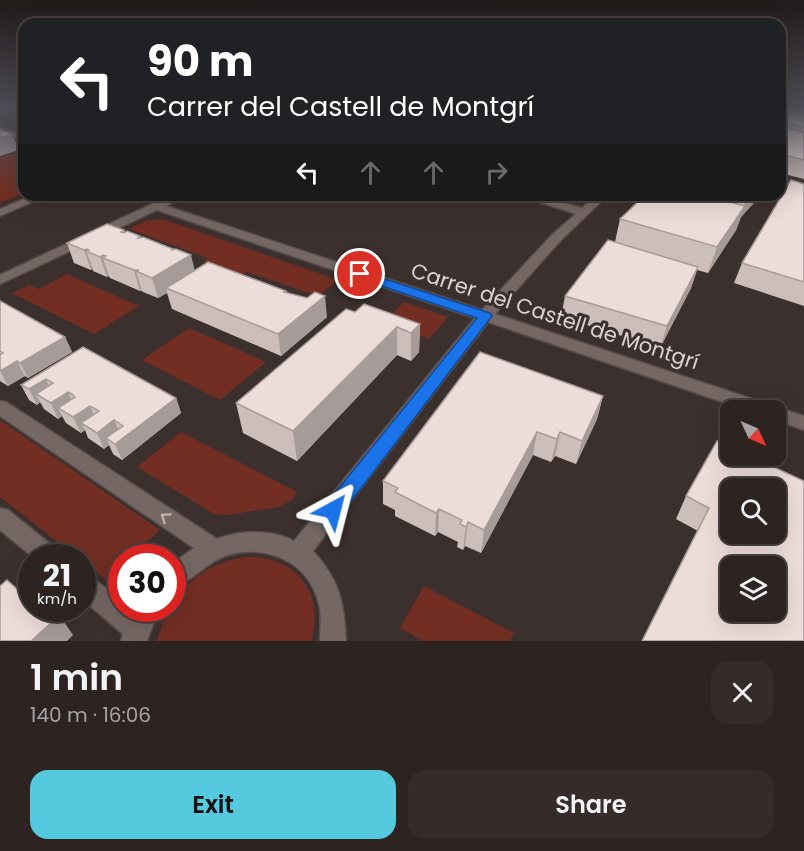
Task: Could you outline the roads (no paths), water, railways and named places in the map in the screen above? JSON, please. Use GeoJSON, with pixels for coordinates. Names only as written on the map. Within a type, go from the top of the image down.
{"type":"FeatureCollection","features":[{"type":"Feature","properties":{"kind":"street"},"geometry":{"type":"LineString","coordinates":[[786,186],[804,190]]}},
{"type":"Feature","properties":{"kind":"street"},"geometry":{"type":"LineString","coordinates":[[0,213],[29,201]]}},
{"type":"Feature","properties":{"kind":"street"},"geometry":{"type":"LineString","coordinates":[[0,280],[167,201]]}},
{"type":"Feature","properties":{"kind":"street"},"geometry":{"type":"LineString","coordinates":[[544,201],[583,212]]}},
{"type":"Feature","properties":{"kind":"street"},"geometry":{"type":"LineString","coordinates":[[299,552],[485,316],[539,255],[596,201]]}},
{"type":"Feature","properties":{"kind":"street","name":"Carrer del Castell de Montgrí"},"geometry":{"type":"LineString","coordinates":[[156,206],[737,400]]}},
{"type":"Feature","properties":{"kind":"street"},"geometry":{"type":"LineString","coordinates":[[0,407],[214,549]]}},
{"type":"Feature","properties":{"kind":"street"},"geometry":{"type":"LineString","coordinates":[[786,417],[804,423]]}},
{"type":"Feature","properties":{"kind":"street"},"geometry":{"type":"LineString","coordinates":[[0,517],[34,544]]}},
{"type":"Feature","properties":{"kind":"street"},"geometry":{"type":"LineString","coordinates":[[186,565],[214,549],[248,541],[272,543],[299,552],[324,578],[334,607],[333,641]]}},
{"type":"Feature","properties":{"kind":"street"},"geometry":{"type":"LineString","coordinates":[[96,594],[139,626]]}}]}
